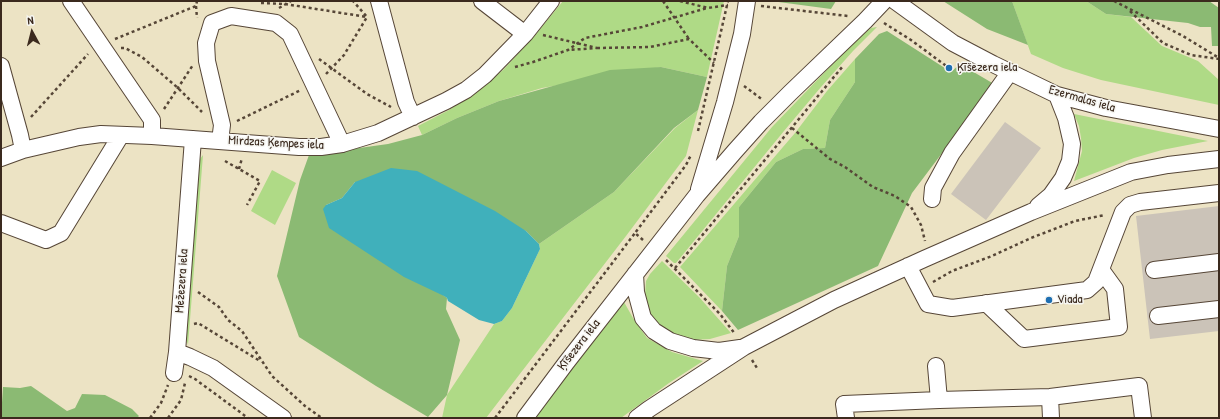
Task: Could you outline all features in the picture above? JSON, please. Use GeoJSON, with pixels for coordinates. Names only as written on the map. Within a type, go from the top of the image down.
{"type":"FeatureCollection","features":[{"type":"Feature","properties":{"kind":"street"},"geometry":{"type":"LineString","coordinates":[[71,1],[101,45],[152,128]]}},
{"type":"Feature","properties":{"kind":"street"},"geometry":{"type":"LineString","coordinates":[[482,1],[525,34]]}},
{"type":"Feature","properties":{"kind":"street","name":"Mirdzas Ķempes iela"},"geometry":{"type":"LineString","coordinates":[[1,158],[23,150],[79,137],[101,134],[121,135],[152,128],[193,139],[321,147],[342,144],[378,133],[446,101],[472,85],[485,75],[525,34],[551,1]]}},
{"type":"Feature","properties":{"kind":"street","name":"Ķīšezera iela"},"geometry":{"type":"LineString","coordinates":[[525,418],[562,368],[697,195],[774,109],[884,1]]}},
{"type":"Feature","properties":{"kind":"street","name":"Ezermalas iela"},"geometry":{"type":"LineString","coordinates":[[895,1],[953,43],[1057,95],[1106,108],[1219,129]]}},
{"type":"Feature","properties":{"kind":"street","name":"Ķīšezera iela"},"geometry":{"type":"LineString","coordinates":[[697,195],[742,34],[747,3]]}},
{"type":"Feature","properties":{"kind":"street"},"geometry":{"type":"LineString","coordinates":[[380,5],[406,102],[413,117]]}},
{"type":"Feature","properties":{"kind":"street"},"geometry":{"type":"LineString","coordinates":[[220,141],[222,125],[206,55],[206,43],[212,22],[232,16],[276,23],[290,34],[342,144]]}},
{"type":"Feature","properties":{"kind":"street"},"geometry":{"type":"LineString","coordinates":[[1,66],[23,150]]}},
{"type":"Feature","properties":{"kind":"street"},"geometry":{"type":"LineString","coordinates":[[932,200],[933,188],[952,153],[1010,72]]}},
{"type":"Feature","properties":{"kind":"street"},"geometry":{"type":"LineString","coordinates":[[1031,212],[1051,195],[1063,178],[1070,161],[1072,144],[1066,118],[1057,95]]}},
{"type":"Feature","properties":{"kind":"street"},"geometry":{"type":"LineString","coordinates":[[1,223],[46,240],[61,233],[121,135]]}},
{"type":"Feature","properties":{"kind":"street","name":"Mežezera iela"},"geometry":{"type":"LineString","coordinates":[[180,374],[177,352],[193,139]]}},
{"type":"Feature","properties":{"kind":"street"},"geometry":{"type":"LineString","coordinates":[[637,418],[744,347],[834,300],[908,266],[1031,212],[1131,172],[1168,164],[1219,160]]}},
{"type":"Feature","properties":{"kind":"street"},"geometry":{"type":"LineString","coordinates":[[908,266],[928,304],[952,308],[1087,290],[1096,282],[1102,271],[1123,212],[1130,205],[1140,202],[1219,193]]}},
{"type":"Feature","properties":{"kind":"street"},"geometry":{"type":"LineString","coordinates":[[1154,270],[1219,262]]}},
{"type":"Feature","properties":{"kind":"street"},"geometry":{"type":"LineString","coordinates":[[986,303],[1024,339],[1119,327],[1115,289],[1102,271]]}},
{"type":"Feature","properties":{"kind":"street"},"geometry":{"type":"LineString","coordinates":[[635,274],[636,292],[643,318],[654,331],[670,341],[693,348],[719,351],[744,347]]}},
{"type":"Feature","properties":{"kind":"street"},"geometry":{"type":"LineString","coordinates":[[1158,316],[1219,309]]}},
{"type":"Feature","properties":{"kind":"street"},"geometry":{"type":"LineString","coordinates":[[177,352],[213,368],[283,418]]}},
{"type":"Feature","properties":{"kind":"street"},"geometry":{"type":"LineString","coordinates":[[936,366],[939,400]]}},
{"type":"Feature","properties":{"kind":"street"},"geometry":{"type":"LineString","coordinates":[[846,418],[844,404],[1050,397],[1139,386],[1143,418]]}},
{"type":"Feature","properties":{"kind":"street"},"geometry":{"type":"LineString","coordinates":[[1050,397],[1051,418]]}},
{"type":"Feature","properties":{"kind":"path"},"geometry":{"type":"LineString","coordinates":[[663,1],[690,40],[714,63]]}},
{"type":"Feature","properties":{"kind":"path"},"geometry":{"type":"LineString","coordinates":[[680,1],[708,8]]}},
{"type":"Feature","properties":{"kind":"path"},"geometry":{"type":"LineString","coordinates":[[697,135],[728,1]]}},
{"type":"Feature","properties":{"kind":"path"},"geometry":{"type":"LineString","coordinates":[[1114,1],[1183,36],[1219,59]]}},
{"type":"Feature","properties":{"kind":"path"},"geometry":{"type":"LineString","coordinates":[[568,50],[585,38],[642,27],[708,8],[747,3],[846,16],[865,21],[885,23],[949,68]]}},
{"type":"Feature","properties":{"kind":"path"},"geometry":{"type":"LineString","coordinates":[[285,4],[367,17],[380,5]]}},
{"type":"Feature","properties":{"kind":"path"},"geometry":{"type":"LineString","coordinates":[[196,6],[197,20]]}},
{"type":"Feature","properties":{"kind":"path"},"geometry":{"type":"LineString","coordinates":[[1129,9],[1162,43],[1191,55],[1219,59]]}},
{"type":"Feature","properties":{"kind":"path"},"geometry":{"type":"LineString","coordinates":[[879,29],[885,23]]}},
{"type":"Feature","properties":{"kind":"path"},"geometry":{"type":"LineString","coordinates":[[525,34],[536,34],[597,48]]}},
{"type":"Feature","properties":{"kind":"path"},"geometry":{"type":"LineString","coordinates":[[511,68],[568,50],[650,47],[689,38],[690,40]]}},
{"type":"Feature","properties":{"kind":"path"},"geometry":{"type":"LineString","coordinates":[[101,45],[117,49],[125,48],[142,57],[178,88],[208,118],[222,125]]}},
{"type":"Feature","properties":{"kind":"path"},"geometry":{"type":"LineString","coordinates":[[297,49],[311,52],[367,94],[393,108]]}},
{"type":"Feature","properties":{"kind":"path"},"geometry":{"type":"LineString","coordinates":[[675,268],[847,61]]}},
{"type":"Feature","properties":{"kind":"path"},"geometry":{"type":"LineString","coordinates":[[152,128],[195,62]]}},
{"type":"Feature","properties":{"kind":"path"},"geometry":{"type":"LineString","coordinates":[[731,76],[774,109]]}},
{"type":"Feature","properties":{"kind":"path"},"geometry":{"type":"LineString","coordinates":[[792,128],[830,159],[873,187],[895,196],[911,207],[921,225],[926,239],[924,259]]}},
{"type":"Feature","properties":{"kind":"path"},"geometry":{"type":"LineString","coordinates":[[239,169],[243,151]]}},
{"type":"Feature","properties":{"kind":"path"},"geometry":{"type":"LineString","coordinates":[[495,418],[635,233],[692,154]]}},
{"type":"Feature","properties":{"kind":"path"},"geometry":{"type":"LineString","coordinates":[[225,161],[260,181],[247,205]]}},
{"type":"Feature","properties":{"kind":"path"},"geometry":{"type":"LineString","coordinates":[[920,288],[952,271],[1075,221],[1123,212]]}},
{"type":"Feature","properties":{"kind":"path"},"geometry":{"type":"LineString","coordinates":[[635,233],[646,242]]}},
{"type":"Feature","properties":{"kind":"path"},"geometry":{"type":"LineString","coordinates":[[664,258],[720,314],[734,332]]}},
{"type":"Feature","properties":{"kind":"path"},"geometry":{"type":"LineString","coordinates":[[196,291],[219,307],[228,320],[242,331],[246,336],[248,343],[272,376],[305,406],[322,418]]}},
{"type":"Feature","properties":{"kind":"path"},"geometry":{"type":"LineString","coordinates":[[193,324],[198,323],[264,363]]}},
{"type":"Feature","properties":{"kind":"path"},"geometry":{"type":"LineString","coordinates":[[150,418],[180,374],[195,379],[248,418]]}},
{"type":"Feature","properties":{"kind":"path"},"geometry":{"type":"LineString","coordinates":[[168,418],[181,400],[184,386]]}},
{"type":"Feature","properties":{"kind":"shaded area"},"geometry":{"type":"Polygon","coordinates":[[[1005,122],[1041,148],[986,220],[951,194],[1005,122]]]}},
{"type":"Feature","properties":{"kind":"shaded area"},"geometry":{"type":"Polygon","coordinates":[[[1219,206],[1219,331],[1150,339],[1136,216],[1219,206]]]}},
{"type":"Feature","properties":{"kind":"green space"},"geometry":{"type":"Polygon","coordinates":[[[563,1],[724,1],[707,77],[661,67],[542,88],[499,101],[457,118],[422,135],[418,126],[449,110],[503,70],[536,34],[563,1]]]}},
{"type":"Feature","properties":{"kind":"green space"},"geometry":{"type":"Polygon","coordinates":[[[771,1],[836,1],[831,9],[771,1]]]}},
{"type":"Feature","properties":{"kind":"green space"},"geometry":{"type":"Polygon","coordinates":[[[943,1],[1012,1],[1028,45],[987,29],[943,1]]]}},
{"type":"Feature","properties":{"kind":"green space"},"geometry":{"type":"Polygon","coordinates":[[[1012,1],[1086,1],[1106,14],[1131,17],[1162,46],[1198,61],[1219,80],[1219,105],[1101,80],[1063,68],[1031,54],[1012,1]]]}},
{"type":"Feature","properties":{"kind":"green space"},"geometry":{"type":"Polygon","coordinates":[[[1086,1],[1209,1],[1219,8],[1219,46],[1212,46],[1211,27],[1200,27],[1188,23],[1106,14],[1086,1]]]}},
{"type":"Feature","properties":{"kind":"green space"},"geometry":{"type":"Polygon","coordinates":[[[877,27],[821,87],[676,263],[666,256],[772,127],[848,48],[871,28],[877,27]]]}},
{"type":"Feature","properties":{"kind":"green space"},"geometry":{"type":"Polygon","coordinates":[[[887,31],[951,72],[960,64],[994,84],[912,193],[878,266],[738,330],[722,311],[727,266],[739,236],[739,207],[776,162],[803,149],[825,148],[830,120],[855,82],[855,59],[879,34],[887,31]]]}},
{"type":"Feature","properties":{"kind":"green space"},"geometry":{"type":"Polygon","coordinates":[[[855,59],[855,82],[830,120],[825,148],[803,149],[776,162],[739,207],[739,236],[727,266],[722,311],[680,267],[795,133],[827,91],[855,59]]]}},
{"type":"Feature","properties":{"kind":"green space"},"geometry":{"type":"Polygon","coordinates":[[[661,67],[707,77],[698,110],[674,128],[614,192],[539,244],[526,231],[355,182],[342,198],[326,205],[447,298],[446,309],[460,340],[447,395],[428,417],[299,337],[277,276],[300,180],[309,155],[388,144],[422,135],[457,118],[499,101],[610,70],[661,67]]]}},
{"type":"Feature","properties":{"kind":"green space"},"geometry":{"type":"Polygon","coordinates":[[[698,110],[686,156],[486,418],[442,418],[447,395],[494,324],[502,321],[512,308],[540,249],[539,244],[614,192],[675,128],[698,110]]]}},
{"type":"Feature","properties":{"kind":"green space"},"geometry":{"type":"Polygon","coordinates":[[[1074,114],[1208,141],[1162,150],[1134,158],[1074,181],[1082,151],[1079,126],[1074,114]]]}},
{"type":"Feature","properties":{"kind":"green space"},"geometry":{"type":"Polygon","coordinates":[[[203,155],[188,345],[186,338],[197,163],[203,155]]]}},
{"type":"Feature","properties":{"kind":"green space"},"geometry":{"type":"Polygon","coordinates":[[[272,170],[296,183],[275,225],[251,211],[272,170]]]}},
{"type":"Feature","properties":{"kind":"green space"},"geometry":{"type":"Polygon","coordinates":[[[662,261],[699,297],[731,333],[710,339],[692,340],[681,338],[658,326],[651,317],[645,295],[646,281],[650,274],[662,261]]]}},
{"type":"Feature","properties":{"kind":"green space"},"geometry":{"type":"Polygon","coordinates":[[[624,302],[647,338],[672,352],[703,361],[669,383],[621,418],[535,418],[620,304],[624,302]]]}},
{"type":"Feature","properties":{"kind":"green space"},"geometry":{"type":"Polygon","coordinates":[[[31,386],[67,411],[75,408],[82,394],[105,395],[132,409],[139,416],[137,418],[1,418],[3,387],[20,388],[31,386]]]}},
{"type":"Feature","properties":{"kind":"water"},"geometry":{"type":"Polygon","coordinates":[[[391,168],[417,171],[495,211],[526,231],[539,244],[540,249],[512,308],[502,321],[494,324],[479,320],[448,301],[444,296],[404,277],[329,228],[323,209],[326,205],[342,198],[355,182],[391,168]]]}},
{"type":"Feature","properties":{"kind":"place","name":"Ķīšezera iela"},"geometry":{"type":"Point","coordinates":[949,68]}},
{"type":"Feature","properties":{"kind":"place","name":"Viada"},"geometry":{"type":"Point","coordinates":[1049,300]}}]}
